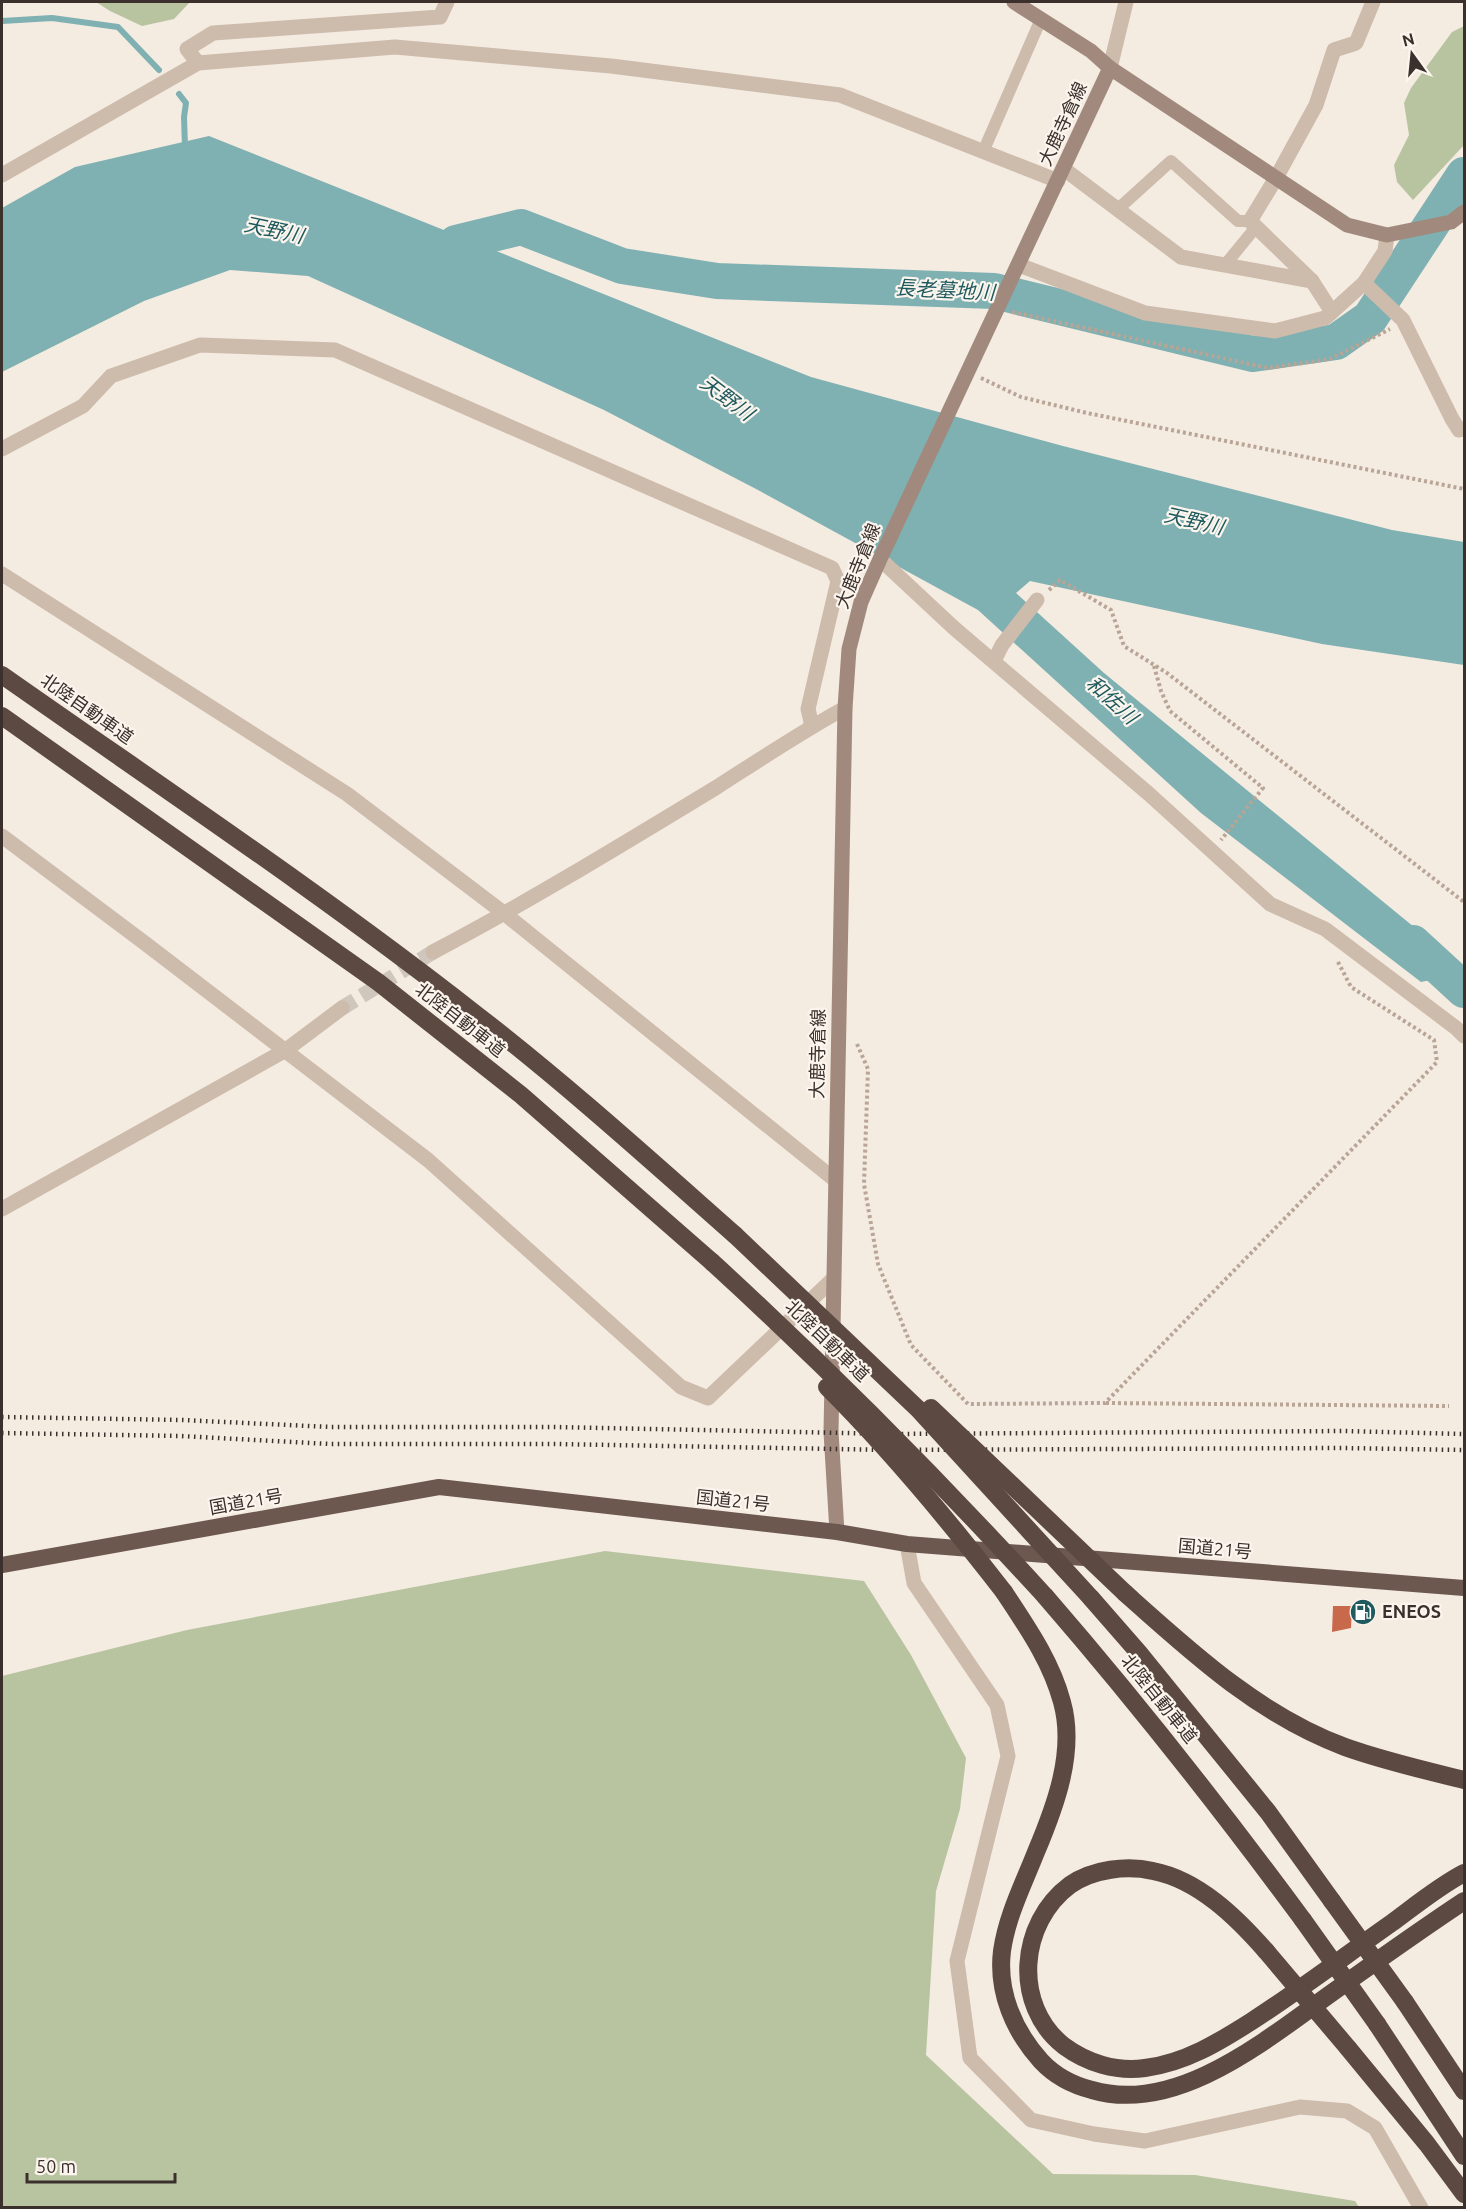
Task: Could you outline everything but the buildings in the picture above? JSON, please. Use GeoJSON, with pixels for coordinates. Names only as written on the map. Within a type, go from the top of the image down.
{"type":"FeatureCollection","features":[{"type":"Feature","properties":{"kind":"highway","name":"北陸自動車道"},"geometry":{"type":"LineString","coordinates":[[2,675],[334,909],[473,1012],[541,1066],[735,1234],[820,1313],[918,1409],[1139,1653],[1268,1812],[1405,2002],[1464,2091]]}},
{"type":"Feature","properties":{"kind":"highway","name":"北陸自動車道"},"geometry":{"type":"LineString","coordinates":[[2,716],[378,982],[512,1088],[580,1146],[708,1265],[796,1339],[900,1441],[1045,1596],[1173,1748],[1304,1920],[1377,2024],[1464,2156]]}},
{"type":"Feature","properties":{"kind":"highway"},"geometry":{"type":"LineString","coordinates":[[708,1265],[880,1443],[957,1532],[1004,1592],[1033,1637],[1051,1671],[1063,1704],[1066,1734],[1057,1797],[1008,1922],[1002,1954],[1003,1990],[1011,2018],[1028,2046],[1049,2070],[1076,2086],[1110,2096],[1149,2094],[1192,2082],[1225,2065],[1291,2022],[1464,1901]]}},
{"type":"Feature","properties":{"kind":"highway"},"geometry":{"type":"LineString","coordinates":[[820,1313],[942,1417],[1125,1593],[1193,1654],[1238,1689],[1291,1722],[1344,1746],[1404,1766],[1464,1780]]}},
{"type":"Feature","properties":{"kind":"highway","name":"国道21号"},"geometry":{"type":"LineString","coordinates":[[2,1565],[439,1487],[837,1532],[907,1544],[1464,1588]]}},
{"type":"Feature","properties":{"kind":"highway"},"geometry":{"type":"LineString","coordinates":[[1464,1873],[1279,2003],[1216,2043],[1181,2060],[1144,2068],[1112,2068],[1080,2058],[1055,2039],[1037,2013],[1029,1988],[1027,1958],[1035,1929],[1050,1905],[1071,1884],[1099,1872],[1126,1868],[1155,1871],[1182,1881],[1217,1903],[1243,1925],[1266,1951],[1348,2048],[1427,2144],[1464,2194]]}},
{"type":"Feature","properties":{"kind":"main road"},"geometry":{"type":"LineString","coordinates":[[1014,2],[1091,51],[1110,68],[1347,225],[1392,234],[1451,222],[1464,212]]}},
{"type":"Feature","properties":{"kind":"main road","name":"大鹿寺倉線"},"geometry":{"type":"LineString","coordinates":[[837,1532],[831,1432],[832,1280],[845,708],[849,649],[861,602],[883,553],[1110,68]]}},
{"type":"Feature","properties":{"kind":"street"},"geometry":{"type":"LineString","coordinates":[[198,63],[187,49],[213,33],[440,17],[447,2]]}},
{"type":"Feature","properties":{"kind":"street"},"geometry":{"type":"LineString","coordinates":[[1110,68],[1126,2]]}},
{"type":"Feature","properties":{"kind":"street"},"geometry":{"type":"LineString","coordinates":[[1332,312],[1312,281],[1253,224],[1316,105],[1334,50],[1356,43],[1373,2]]}},
{"type":"Feature","properties":{"kind":"street"},"geometry":{"type":"LineString","coordinates":[[2,175],[198,63],[395,47],[611,66],[840,95],[983,152],[1061,175],[1118,209],[1181,257],[1312,281]]}},
{"type":"Feature","properties":{"kind":"street"},"geometry":{"type":"LineString","coordinates":[[1019,265],[1145,313],[1275,331],[1325,318],[1366,286],[1392,234]]}},
{"type":"Feature","properties":{"kind":"street"},"geometry":{"type":"LineString","coordinates":[[1366,286],[1400,317],[1452,419],[1459,430],[1464,429]]}},
{"type":"Feature","properties":{"kind":"street"},"geometry":{"type":"LineString","coordinates":[[2,449],[83,406],[111,376],[200,345],[335,350],[832,568],[838,581],[808,709],[812,726]]}},
{"type":"Feature","properties":{"kind":"street"},"geometry":{"type":"LineString","coordinates":[[883,553],[994,661],[1149,794],[1270,904],[1325,930],[1464,1036]]}},
{"type":"Feature","properties":{"kind":"street"},"geometry":{"type":"LineString","coordinates":[[2,574],[347,794],[505,914],[835,1180]]}},
{"type":"Feature","properties":{"kind":"street"},"geometry":{"type":"LineString","coordinates":[[994,661],[1002,645],[1037,600]]}},
{"type":"Feature","properties":{"kind":"street"},"geometry":{"type":"LineString","coordinates":[[433,952],[505,914],[845,708]]}},
{"type":"Feature","properties":{"kind":"street"},"geometry":{"type":"LineString","coordinates":[[2,836],[428,1160],[681,1387],[708,1398],[832,1280]]}},
{"type":"Feature","properties":{"kind":"street"},"geometry":{"type":"LineString","coordinates":[[2,1209],[286,1050],[342,1008]]}},
{"type":"Feature","properties":{"kind":"street"},"geometry":{"type":"LineString","coordinates":[[907,1544],[914,1583],[997,1705],[1008,1756],[957,1961],[970,2058],[1031,2120],[1094,2134],[1145,2141],[1300,2107],[1347,2111],[1375,2128],[1421,2208]]}},
{"type":"Feature","properties":{"kind":"lane"},"geometry":{"type":"LineString","coordinates":[[983,152],[1041,19]]}},
{"type":"Feature","properties":{"kind":"lane"},"geometry":{"type":"LineString","coordinates":[[1118,209],[1171,161],[1238,221],[1253,224],[1225,265]]}},
{"type":"Feature","properties":{"kind":"path"},"geometry":{"type":"LineString","coordinates":[[1008,311],[1268,368],[1330,359],[1386,331],[1400,317]]}},
{"type":"Feature","properties":{"kind":"path"},"geometry":{"type":"LineString","coordinates":[[971,366],[1021,397],[1087,413],[1464,489]]}},
{"type":"Feature","properties":{"kind":"path"},"geometry":{"type":"LineString","coordinates":[[1037,600],[1060,580],[1111,610],[1124,646],[1167,673],[1464,902]]}},
{"type":"Feature","properties":{"kind":"path"},"geometry":{"type":"LineString","coordinates":[[1154,665],[1161,691],[1170,711],[1263,788],[1220,841]]}},
{"type":"Feature","properties":{"kind":"path"},"geometry":{"type":"LineString","coordinates":[[1105,1403],[1437,1062],[1434,1040],[1351,987],[1333,953],[1335,937]]}},
{"type":"Feature","properties":{"kind":"path"},"geometry":{"type":"LineString","coordinates":[[853,1036],[868,1069],[864,1184],[878,1264],[911,1345],[968,1404],[1449,1406]]}},
{"type":"Feature","properties":{"kind":"green space"},"geometry":{"type":"Polygon","coordinates":[[[96,2],[190,2],[174,19],[142,26],[96,2]]]}},
{"type":"Feature","properties":{"kind":"green space"},"geometry":{"type":"Polygon","coordinates":[[[1464,26],[1464,145],[1413,200],[1397,182],[1394,165],[1409,135],[1404,103],[1411,88],[1452,32],[1464,26]]]}},
{"type":"Feature","properties":{"kind":"green space"},"geometry":{"type":"Polygon","coordinates":[[[605,1551],[864,1581],[911,1655],[966,1758],[960,1809],[936,1891],[926,2055],[1053,2174],[1195,2175],[1355,2201],[1359,2207],[2,2207],[2,1676],[187,1630],[605,1551]]]}},
{"type":"Feature","properties":{"kind":"water","name":"天野川"},"geometry":{"type":"Polygon","coordinates":[[[209,136],[811,377],[1063,446],[1392,530],[1464,542],[1464,665],[1322,644],[1030,581],[1016,593],[1104,673],[1464,968],[1464,973],[1421,982],[1201,813],[978,610],[758,490],[604,410],[308,276],[230,270],[144,301],[2,372],[2,208],[75,167],[209,136]]]}},
{"type":"Feature","properties":{"kind":"waterway"},"geometry":{"type":"LineString","coordinates":[[2,21],[52,18],[118,27],[159,70]]}},
{"type":"Feature","properties":{"kind":"waterway"},"geometry":{"type":"LineString","coordinates":[[179,94],[186,103],[185,147]]}},
{"type":"Feature","properties":{"kind":"waterway","name":"長老墓地川"},"geometry":{"type":"LineString","coordinates":[[435,272],[456,243],[521,227],[622,266],[717,281],[994,291],[1253,354],[1336,342],[1370,318],[1464,175]]}},
{"type":"Feature","properties":{"kind":"waterway","name":"和佐川"},"geometry":{"type":"LineString","coordinates":[[1413,943],[1464,990]]}},
{"type":"Feature","properties":{"kind":"tunnel"},"geometry":{"type":"LineString","coordinates":[[342,1008],[433,952]]}},
{"type":"Feature","properties":{"kind":"railway"},"geometry":{"type":"LineString","coordinates":[[2,1417],[182,1420],[331,1427],[555,1427],[892,1434],[1344,1431],[1464,1434]]}},
{"type":"Feature","properties":{"kind":"railway"},"geometry":{"type":"LineString","coordinates":[[2,1433],[181,1436],[330,1444],[555,1444],[891,1450],[1343,1448],[1464,1450]]}},
{"type":"Feature","properties":{"kind":"place","name":"ENEOS"},"geometry":{"type":"Point","coordinates":[1363,1612]}}]}
